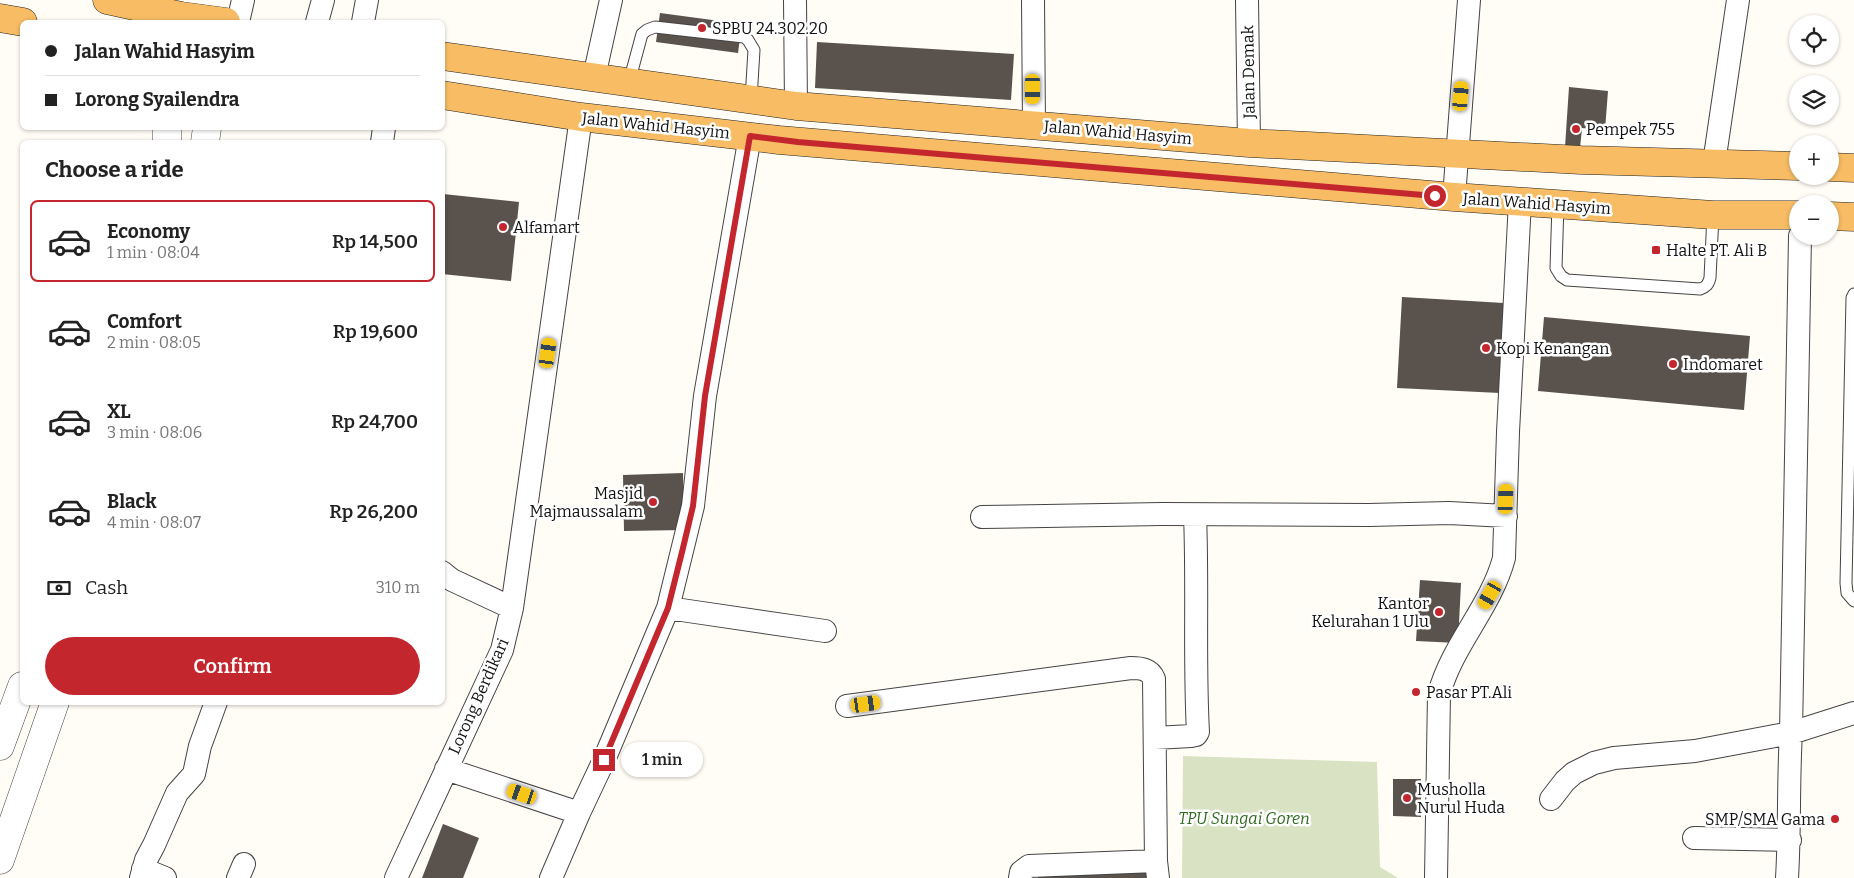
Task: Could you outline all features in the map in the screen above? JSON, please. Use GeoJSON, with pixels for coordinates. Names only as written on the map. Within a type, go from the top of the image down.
{"type":"FeatureCollection","features":[{"type":"Feature","properties":{"kind":"highway"},"geometry":{"type":"LineString","coordinates":[[107,0],[182,16],[211,20]]}},
{"type":"Feature","properties":{"kind":"highway"},"geometry":{"type":"LineString","coordinates":[[0,18],[20,21]]}},
{"type":"Feature","properties":{"kind":"highway","name":"Jalan Wahid Hasyim"},"geometry":{"type":"LineString","coordinates":[[445,56],[796,106],[1249,143],[1582,160],[1789,166]]}},
{"type":"Feature","properties":{"kind":"highway","name":"Jalan Wahid Hasyim"},"geometry":{"type":"LineString","coordinates":[[445,95],[581,117],[798,142],[1454,197],[1713,215],[1789,215]]}},
{"type":"Feature","properties":{"kind":"highway"},"geometry":{"type":"LineString","coordinates":[[1839,167],[1854,168]]}},
{"type":"Feature","properties":{"kind":"highway"},"geometry":{"type":"LineString","coordinates":[[1839,216],[1854,217]]}},
{"type":"Feature","properties":{"kind":"street"},"geometry":{"type":"LineString","coordinates":[[238,20],[243,0]]}},
{"type":"Feature","properties":{"kind":"street"},"geometry":{"type":"LineString","coordinates":[[318,20],[323,0]]}},
{"type":"Feature","properties":{"kind":"street"},"geometry":{"type":"LineString","coordinates":[[363,20],[367,0]]}},
{"type":"Feature","properties":{"kind":"street"},"geometry":{"type":"LineString","coordinates":[[594,76],[611,0]]}},
{"type":"Feature","properties":{"kind":"street"},"geometry":{"type":"LineString","coordinates":[[795,0],[796,106]]}},
{"type":"Feature","properties":{"kind":"street"},"geometry":{"type":"LineString","coordinates":[[1033,0],[1034,125]]}},
{"type":"Feature","properties":{"kind":"street","name":"Jalan Demak"},"geometry":{"type":"LineString","coordinates":[[1247,0],[1249,143]]}},
{"type":"Feature","properties":{"kind":"street"},"geometry":{"type":"LineString","coordinates":[[1454,197],[1469,0]]}},
{"type":"Feature","properties":{"kind":"street"},"geometry":{"type":"LineString","coordinates":[[1714,163],[1738,0]]}},
{"type":"Feature","properties":{"kind":"street","name":"Lorong Berdikari"},"geometry":{"type":"LineString","coordinates":[[396,878],[502,650],[512,608],[581,117]]}},
{"type":"Feature","properties":{"kind":"street"},"geometry":{"type":"LineString","coordinates":[[551,878],[604,760],[668,608],[693,506],[705,396],[750,136]]}},
{"type":"Feature","properties":{"kind":"street"},"geometry":{"type":"LineString","coordinates":[[1436,878],[1439,694],[1448,669],[1490,595],[1499,576],[1504,558],[1520,201]]}},
{"type":"Feature","properties":{"kind":"street"},"geometry":{"type":"LineString","coordinates":[[1787,878],[1790,840],[1788,778],[1791,733],[1800,245]]}},
{"type":"Feature","properties":{"kind":"street"},"geometry":{"type":"LineString","coordinates":[[982,517],[1370,515],[1449,512],[1506,516]]}},
{"type":"Feature","properties":{"kind":"street"},"geometry":{"type":"LineString","coordinates":[[1155,738],[1191,736],[1196,735],[1198,732],[1195,676],[1197,590],[1194,515]]}},
{"type":"Feature","properties":{"kind":"street"},"geometry":{"type":"LineString","coordinates":[[445,574],[452,580],[512,608]]}},
{"type":"Feature","properties":{"kind":"street"},"geometry":{"type":"LineString","coordinates":[[668,608],[825,630]]}},
{"type":"Feature","properties":{"kind":"street"},"geometry":{"type":"LineString","coordinates":[[847,706],[1131,668],[1140,668],[1148,671],[1154,679],[1157,869],[1030,866],[1021,872],[1020,878]]}},
{"type":"Feature","properties":{"kind":"street"},"geometry":{"type":"LineString","coordinates":[[0,746],[20,691]]}},
{"type":"Feature","properties":{"kind":"street"},"geometry":{"type":"LineString","coordinates":[[0,860],[54,705]]}},
{"type":"Feature","properties":{"kind":"street"},"geometry":{"type":"LineString","coordinates":[[165,878],[142,874],[177,792],[194,774],[200,746],[215,705]]}},
{"type":"Feature","properties":{"kind":"street"},"geometry":{"type":"LineString","coordinates":[[1550,799],[1574,773],[1594,763],[1614,758],[1695,751],[1791,733],[1854,713]]}},
{"type":"Feature","properties":{"kind":"street"},"geometry":{"type":"LineString","coordinates":[[446,769],[579,813]]}},
{"type":"Feature","properties":{"kind":"street"},"geometry":{"type":"LineString","coordinates":[[1694,838],[1790,840]]}},
{"type":"Feature","properties":{"kind":"lane"},"geometry":{"type":"LineString","coordinates":[[630,82],[642,34],[650,28],[744,37],[754,50],[751,99]]}},
{"type":"Feature","properties":{"kind":"lane"},"geometry":{"type":"LineString","coordinates":[[1558,204],[1556,268],[1560,276],[1567,280],[1700,289],[1705,287],[1710,278],[1713,215]]}},
{"type":"Feature","properties":{"kind":"lane"},"geometry":{"type":"LineString","coordinates":[[1854,294],[1852,298],[1846,583],[1847,593],[1854,601]]}},
{"type":"Feature","properties":{"kind":"green space","name":"TPU Sungai Goren"},"geometry":{"type":"Polygon","coordinates":[[[1183,756],[1377,762],[1380,867],[1398,878],[1182,878],[1183,756]]]}},
{"type":"Feature","properties":{"kind":"building"},"geometry":{"type":"Polygon","coordinates":[[[660,13],[742,24],[738,53],[656,42],[660,13]]]}},
{"type":"Feature","properties":{"kind":"building"},"geometry":{"type":"Polygon","coordinates":[[[817,42],[1014,54],[1011,100],[815,88],[817,42]]]}},
{"type":"Feature","properties":{"kind":"building"},"geometry":{"type":"Polygon","coordinates":[[[1569,87],[1608,91],[1605,130],[1582,128],[1580,148],[1565,147],[1569,87]]]}},
{"type":"Feature","properties":{"kind":"building"},"geometry":{"type":"Polygon","coordinates":[[[445,194],[519,202],[511,281],[445,274],[445,194]]]}},
{"type":"Feature","properties":{"kind":"building"},"geometry":{"type":"Polygon","coordinates":[[[1402,297],[1504,303],[1500,393],[1397,388],[1402,297]]]}},
{"type":"Feature","properties":{"kind":"building"},"geometry":{"type":"Polygon","coordinates":[[[1544,317],[1750,336],[1744,410],[1538,391],[1544,317]]]}},
{"type":"Feature","properties":{"kind":"building","name":"Masjid Majmaussalam"},"geometry":{"type":"Polygon","coordinates":[[[683,473],[684,530],[624,531],[623,475],[683,473]]]}},
{"type":"Feature","properties":{"kind":"building","name":"Kantor Kelurahan 1 Ulu"},"geometry":{"type":"Polygon","coordinates":[[[1420,580],[1461,583],[1458,643],[1416,641],[1420,580]]]}},
{"type":"Feature","properties":{"kind":"building","name":"Musholla Nurul Huda"},"geometry":{"type":"Polygon","coordinates":[[[1393,779],[1421,779],[1421,817],[1393,816],[1393,779]]]}},
{"type":"Feature","properties":{"kind":"building"},"geometry":{"type":"Polygon","coordinates":[[[443,824],[479,838],[463,878],[422,878],[443,824]]]}},
{"type":"Feature","properties":{"kind":"building"},"geometry":{"type":"Polygon","coordinates":[[[1149,871],[1149,878],[1038,878],[1038,876],[1149,871]]]}},
{"type":"Feature","properties":{"kind":"place","name":"SPBU 24.302.20"},"geometry":{"type":"Point","coordinates":[702,28]}},
{"type":"Feature","properties":{"kind":"place","name":"Pempek 755"},"geometry":{"type":"Point","coordinates":[1576,129]}},
{"type":"Feature","properties":{"kind":"place","name":"Alfamart"},"geometry":{"type":"Point","coordinates":[503,227]}},
{"type":"Feature","properties":{"kind":"place","name":"Halte PT. Ali B"},"geometry":{"type":"Point","coordinates":[1656,250]}},
{"type":"Feature","properties":{"kind":"place","name":"Kopi Kenangan"},"geometry":{"type":"Point","coordinates":[1486,348]}},
{"type":"Feature","properties":{"kind":"place","name":"Indomaret"},"geometry":{"type":"Point","coordinates":[1673,364]}},
{"type":"Feature","properties":{"kind":"place","name":"Masjid Majmaussalam"},"geometry":{"type":"Point","coordinates":[653,502]}},
{"type":"Feature","properties":{"kind":"place","name":"Kantor Kelurahan 1 Ulu"},"geometry":{"type":"Point","coordinates":[1439,612]}},
{"type":"Feature","properties":{"kind":"place","name":"Pasar PT.Ali"},"geometry":{"type":"Point","coordinates":[1416,692]}},
{"type":"Feature","properties":{"kind":"place","name":"Musholla Nurul Huda"},"geometry":{"type":"Point","coordinates":[1407,798]}},
{"type":"Feature","properties":{"kind":"place","name":"SMP/SMA Gama"},"geometry":{"type":"Point","coordinates":[1835,819]}},
{"type":"Feature","properties":{"kind":"route"},"geometry":{"type":"LineString","coordinates":[[604,760],[668,608],[693,506],[705,396],[750,136],[798,142],[1435,196]]}}]}
